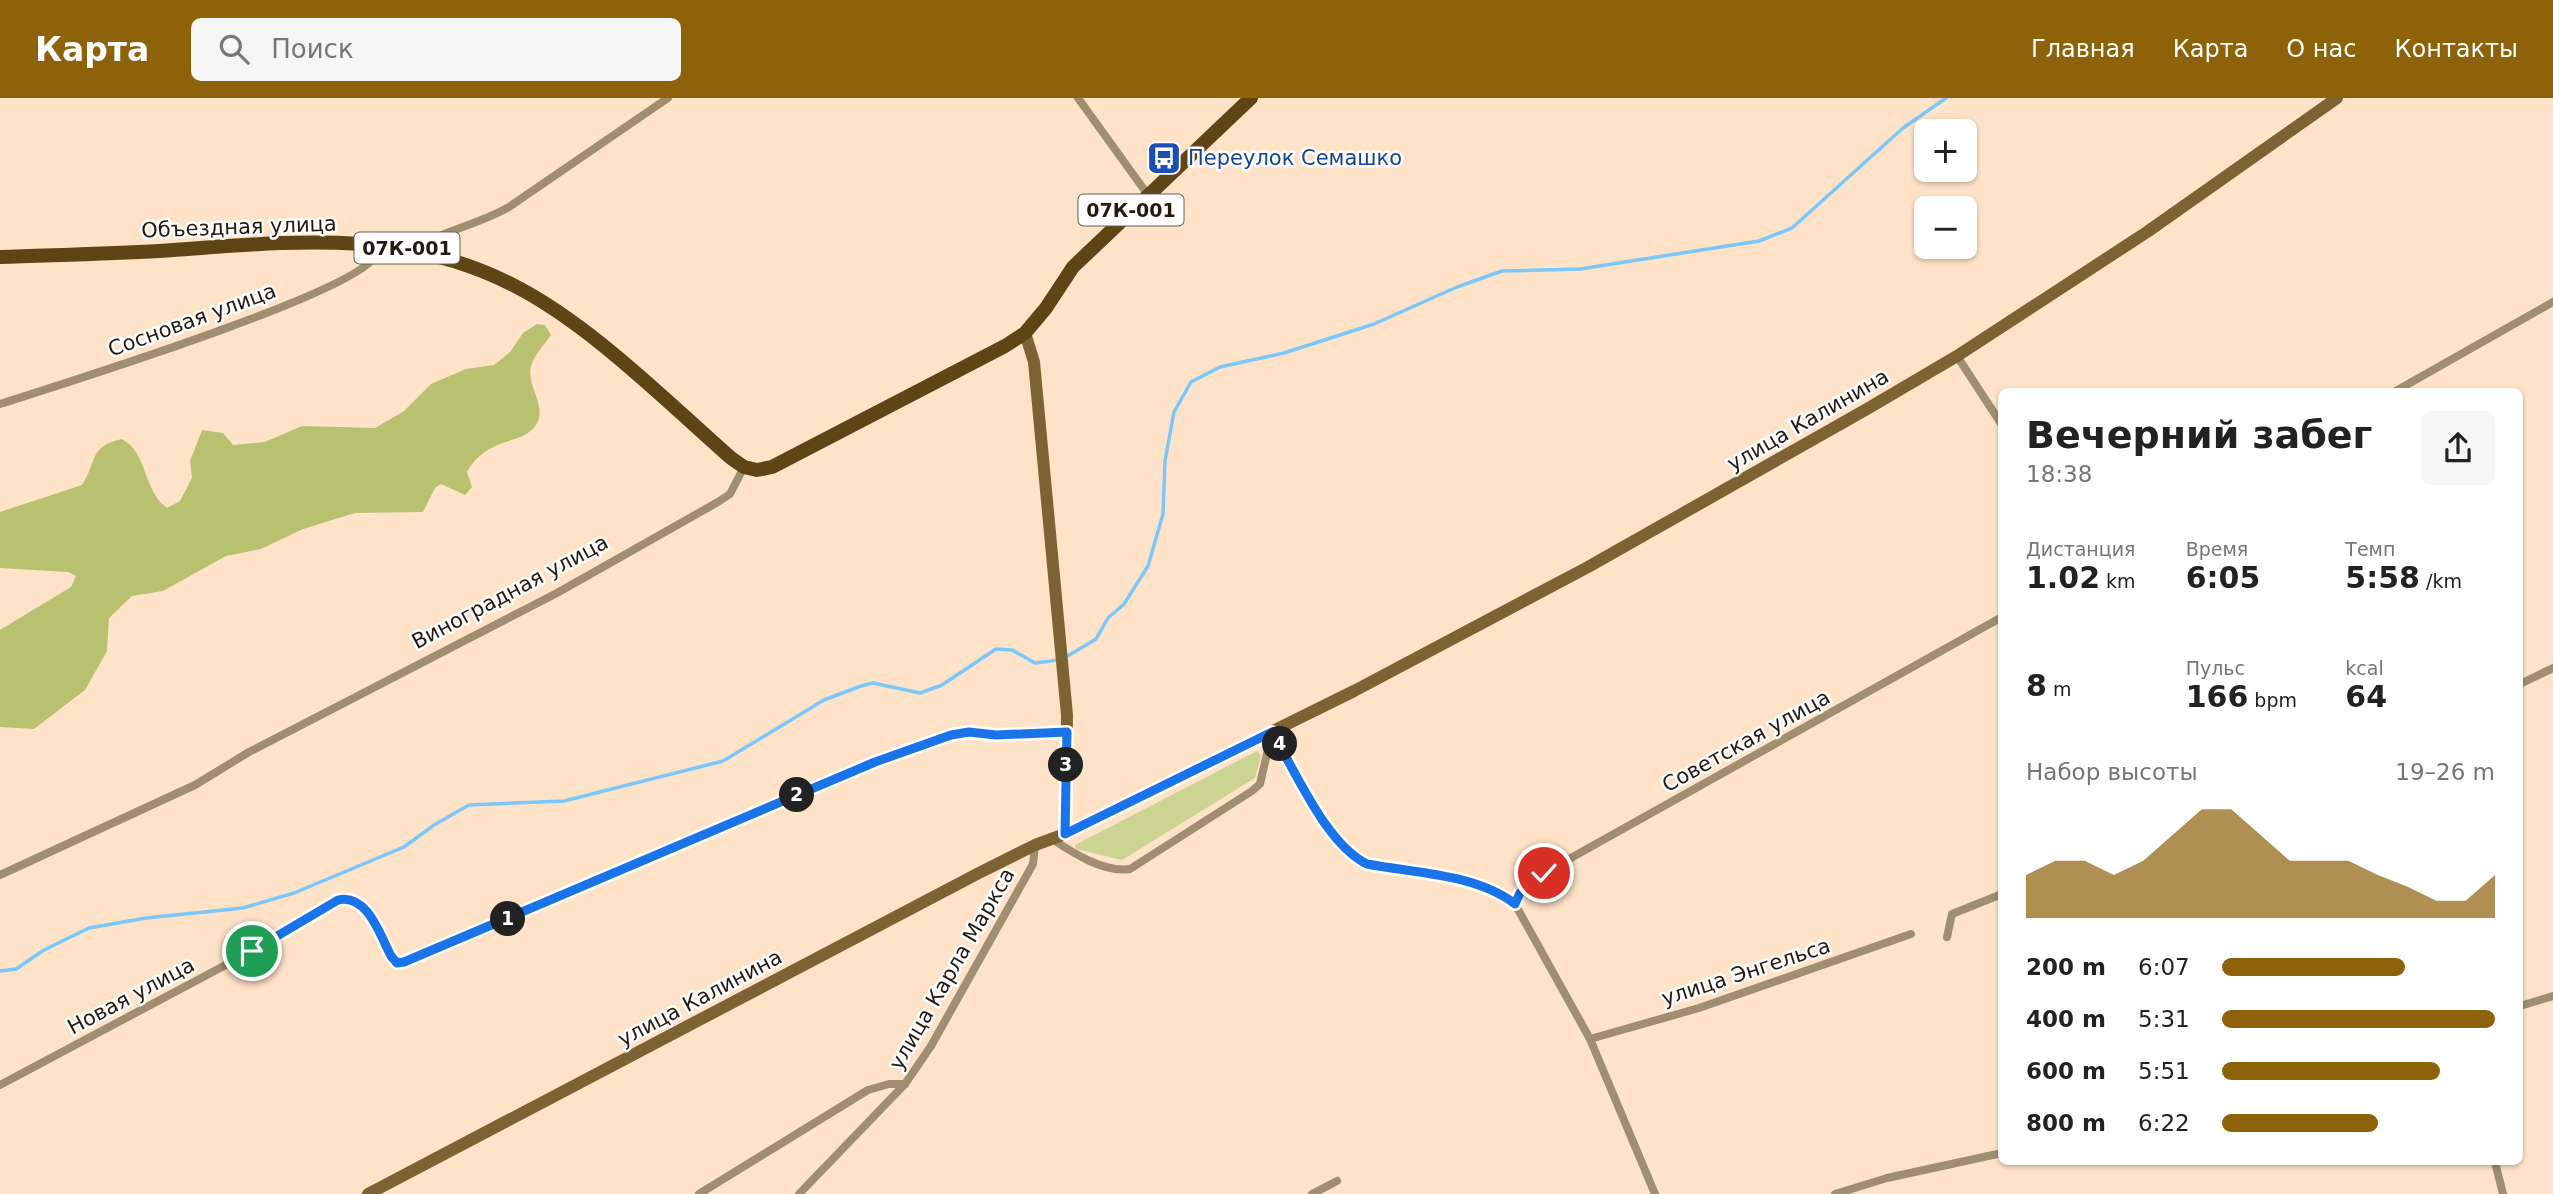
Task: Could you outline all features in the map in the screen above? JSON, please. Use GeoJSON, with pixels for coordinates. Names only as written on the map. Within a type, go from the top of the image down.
{"type":"FeatureCollection","features":[{"type":"Feature","properties":{"kind":"main road","name":"07К-001"},"geometry":{"type":"LineString","coordinates":[[744,467],[757,470],[798,455],[1025,333],[1046,308],[1073,267],[1251,98]]}},
{"type":"Feature","properties":{"kind":"main road","name":"Объездная улица"},"geometry":{"type":"LineString","coordinates":[[0,257],[271,243],[372,243],[414,248],[458,261],[513,285],[575,326],[744,467]]}},
{"type":"Feature","properties":{"kind":"street"},"geometry":{"type":"LineString","coordinates":[[414,248],[435,236],[484,221],[668,98]]}},
{"type":"Feature","properties":{"kind":"street"},"geometry":{"type":"LineString","coordinates":[[1078,98],[1148,195]]}},
{"type":"Feature","properties":{"kind":"street","name":"улица Калинина"},"geometry":{"type":"LineString","coordinates":[[368,1194],[1035,845],[1065,834],[1272,732],[1588,567],[1957,356],[2147,232],[2337,98]]}},
{"type":"Feature","properties":{"kind":"street","name":"Сосновая улица"},"geometry":{"type":"LineString","coordinates":[[0,404],[88,376],[288,304],[341,281],[371,262],[374,257],[372,243]]}},
{"type":"Feature","properties":{"kind":"street"},"geometry":{"type":"LineString","coordinates":[[2401,388],[2553,302]]}},
{"type":"Feature","properties":{"kind":"street"},"geometry":{"type":"LineString","coordinates":[[1025,333],[1034,362],[1063,675],[1067,732],[1065,834]]}},
{"type":"Feature","properties":{"kind":"street"},"geometry":{"type":"LineString","coordinates":[[1957,356],[1998,419]]}},
{"type":"Feature","properties":{"kind":"street","name":"Виноградная улица"},"geometry":{"type":"LineString","coordinates":[[0,875],[195,785],[249,752],[557,593],[730,494],[744,467]]}},
{"type":"Feature","properties":{"kind":"street","name":"Советская улица"},"geometry":{"type":"LineString","coordinates":[[1515,904],[1520,893],[1544,873],[1998,619]]}},
{"type":"Feature","properties":{"kind":"street"},"geometry":{"type":"LineString","coordinates":[[2523,683],[2553,668]]}},
{"type":"Feature","properties":{"kind":"street","name":"Новая улица"},"geometry":{"type":"LineString","coordinates":[[0,1085],[252,951],[338,900],[356,899],[364,907],[391,956],[397,963],[404,962],[875,762],[938,740],[969,732],[996,735],[1067,732]]}},
{"type":"Feature","properties":{"kind":"street"},"geometry":{"type":"LineString","coordinates":[[1052,839],[1074,853],[1119,871],[1130,869],[1260,784],[1272,732]]}},
{"type":"Feature","properties":{"kind":"street"},"geometry":{"type":"LineString","coordinates":[[1272,732],[1330,830],[1350,856],[1367,864],[1482,886],[1501,893],[1515,904],[1590,1039],[1656,1194]]}},
{"type":"Feature","properties":{"kind":"street","name":"улица Карла Маркса"},"geometry":{"type":"LineString","coordinates":[[799,1194],[905,1084],[930,1046],[1033,864],[1035,845]]}},
{"type":"Feature","properties":{"kind":"street"},"geometry":{"type":"LineString","coordinates":[[1947,937],[1952,914],[1998,896]]}},
{"type":"Feature","properties":{"kind":"street","name":"улица Энгельса"},"geometry":{"type":"LineString","coordinates":[[1590,1039],[1699,1008],[1911,934]]}},
{"type":"Feature","properties":{"kind":"street"},"geometry":{"type":"LineString","coordinates":[[2523,1005],[2553,996]]}},
{"type":"Feature","properties":{"kind":"street"},"geometry":{"type":"LineString","coordinates":[[699,1194],[868,1090],[889,1084],[905,1084]]}},
{"type":"Feature","properties":{"kind":"street"},"geometry":{"type":"LineString","coordinates":[[1835,1194],[1887,1178],[1998,1154]]}},
{"type":"Feature","properties":{"kind":"street"},"geometry":{"type":"LineString","coordinates":[[2496,1165],[2503,1194]]}},
{"type":"Feature","properties":{"kind":"street"},"geometry":{"type":"LineString","coordinates":[[1312,1194],[1337,1181]]}},
{"type":"Feature","properties":{"kind":"green space"},"geometry":{"type":"Polygon","coordinates":[[[537,324],[545,325],[551,335],[531,367],[531,381],[540,411],[539,418],[530,432],[494,446],[475,460],[467,472],[472,487],[465,495],[441,484],[435,488],[423,512],[355,513],[303,529],[261,549],[226,556],[163,591],[132,596],[109,618],[107,651],[85,690],[34,729],[0,727],[0,630],[71,587],[76,576],[68,572],[0,568],[0,512],[82,485],[99,450],[122,439],[137,453],[154,492],[167,508],[180,501],[192,478],[190,461],[202,430],[223,433],[233,445],[265,442],[302,426],[375,428],[404,411],[431,384],[466,369],[494,365],[510,352],[523,333],[537,324]]]}},
{"type":"Feature","properties":{"kind":"green space"},"geometry":{"type":"Polygon","coordinates":[[[1257,751],[1261,756],[1255,778],[1122,860],[1076,849],[1075,845],[1257,751]]]}},
{"type":"Feature","properties":{"kind":"waterway"},"geometry":{"type":"LineString","coordinates":[[1066,657],[1096,639],[1108,618],[1124,604],[1148,566],[1163,514],[1165,461],[1174,412],[1191,382],[1220,367],[1284,353],[1374,324],[1457,287],[1502,271],[1580,269],[1759,241],[1792,228],[1903,128],[1946,98]]}},
{"type":"Feature","properties":{"kind":"waterway"},"geometry":{"type":"LineString","coordinates":[[0,971],[16,969],[44,950],[89,928],[146,918],[243,908],[294,893],[404,847],[434,825],[469,805],[564,801],[723,761],[824,700],[861,686],[873,683],[920,693],[942,685],[996,649],[1012,650],[1035,663],[1058,660]]}},
{"type":"Feature","properties":{"kind":"place","name":"Переулок Семашко"},"geometry":{"type":"Point","coordinates":[1164,158]}},
{"type":"Feature","properties":{"kind":"route"},"geometry":{"type":"LineString","coordinates":[[252,951],[338,900],[348,897],[356,899],[364,907],[397,963],[404,962],[875,762],[951,735],[969,732],[996,735],[1067,732],[1065,834],[1272,732],[1330,830],[1350,856],[1367,864],[1482,886],[1501,893],[1515,904],[1520,893],[1544,873]]}}]}
